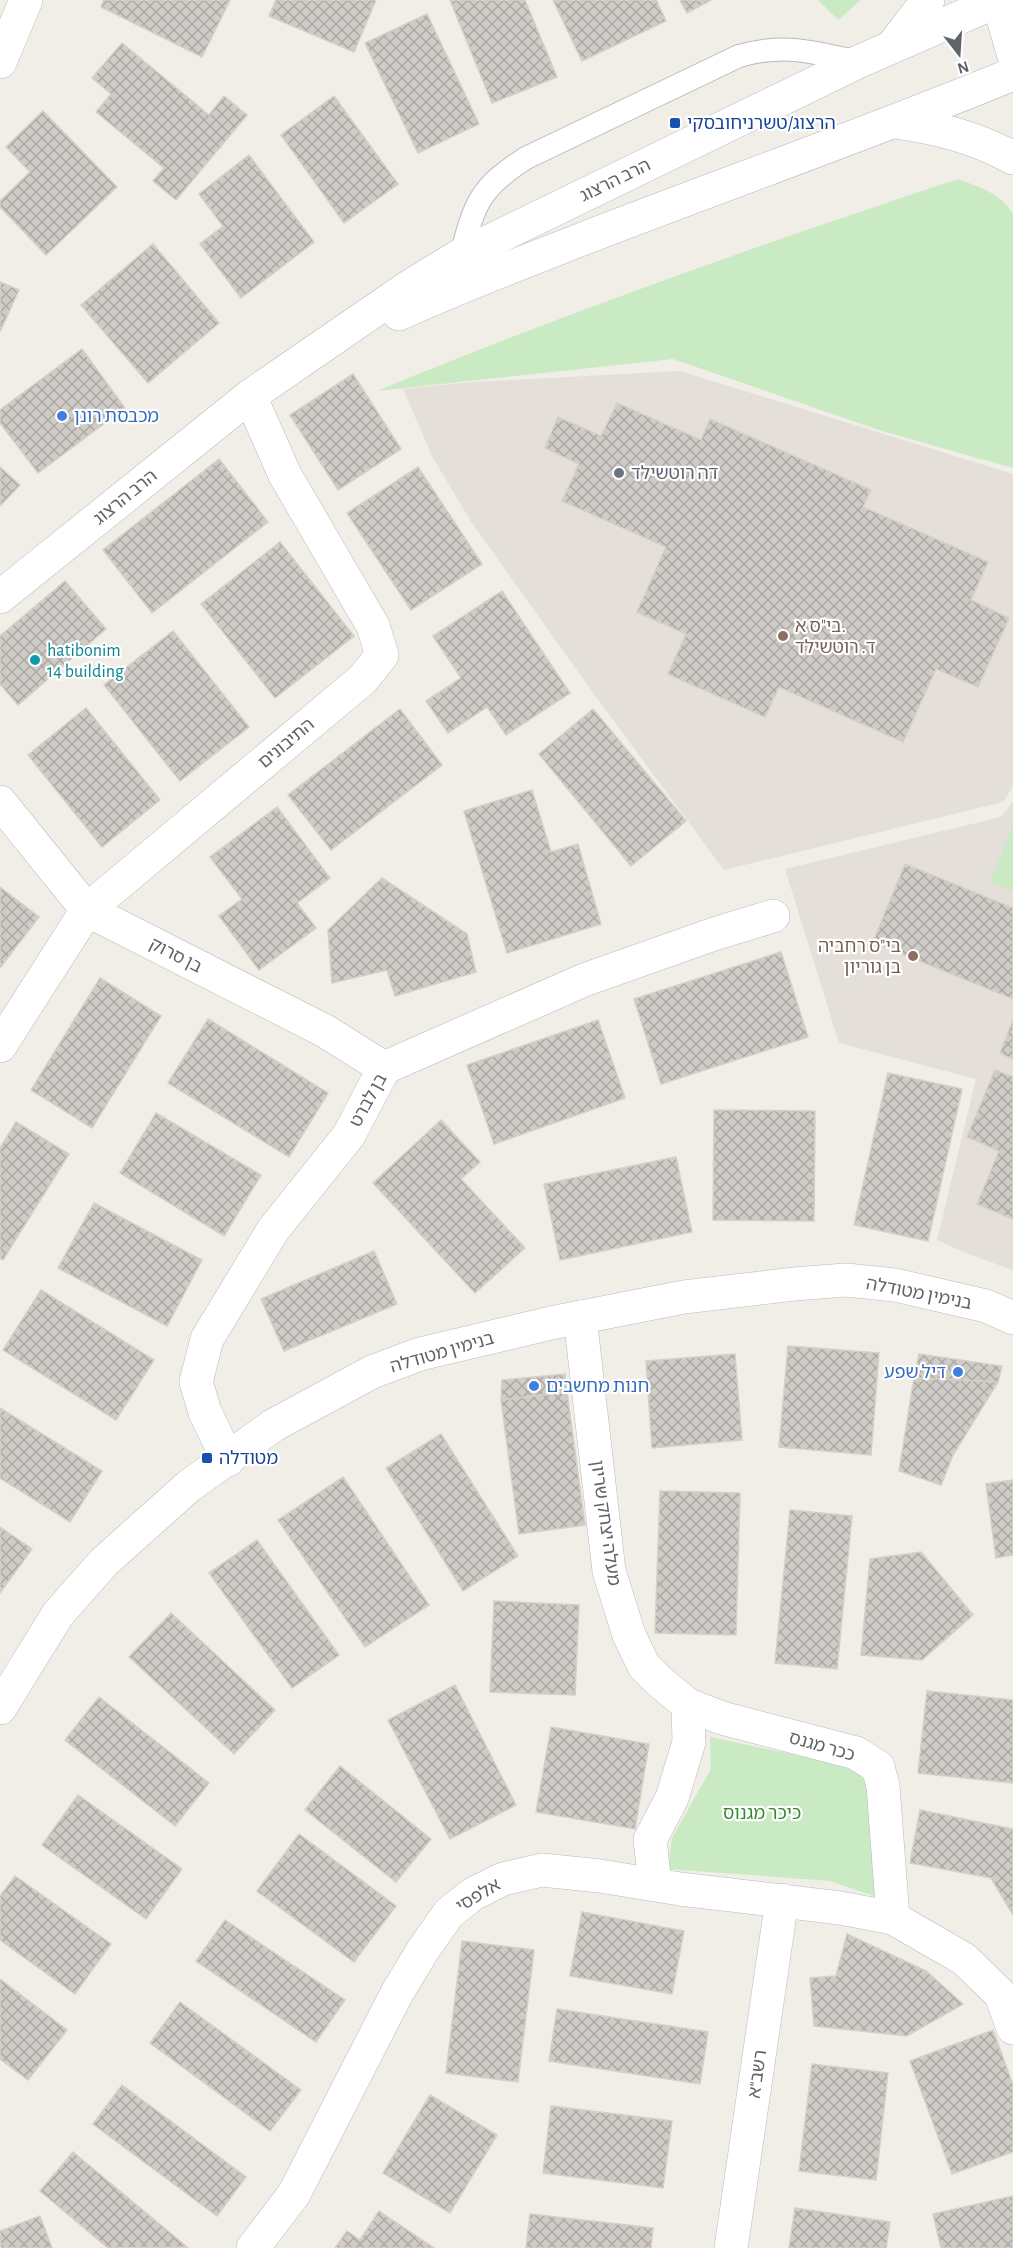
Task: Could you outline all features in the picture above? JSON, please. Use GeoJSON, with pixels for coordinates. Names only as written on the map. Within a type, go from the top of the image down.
{"type":"FeatureCollection","features":[{"type":"Feature","properties":{"kind":"street"},"geometry":{"type":"LineString","coordinates":[[0,62],[26,0]]}},
{"type":"Feature","properties":{"kind":"street"},"geometry":{"type":"LineString","coordinates":[[894,45],[928,0]]}},
{"type":"Feature","properties":{"kind":"street"},"geometry":{"type":"LineString","coordinates":[[999,0],[1013,53]]}},
{"type":"Feature","properties":{"kind":"street","name":"הרב הרצוג"},"geometry":{"type":"LineString","coordinates":[[0,597],[250,396],[410,286],[461,255],[858,62],[999,0]]}},
{"type":"Feature","properties":{"kind":"street","name":"הרב הרצוג"},"geometry":{"type":"LineString","coordinates":[[250,396],[373,325],[446,292],[639,217],[895,122],[1013,74]]}},
{"type":"Feature","properties":{"kind":"street"},"geometry":{"type":"LineString","coordinates":[[895,122],[954,133],[987,145],[1013,158]]}},
{"type":"Feature","properties":{"kind":"street","name":"התיבונים"},"geometry":{"type":"LineString","coordinates":[[0,1046],[87,910],[363,679],[382,655],[373,626],[285,475],[250,396]]}},
{"type":"Feature","properties":{"kind":"street","name":"בן סרוק"},"geometry":{"type":"LineString","coordinates":[[0,802],[87,910],[325,1030],[384,1068]]}},
{"type":"Feature","properties":{"kind":"street","name":"בן לברט"},"geometry":{"type":"LineString","coordinates":[[228,1460],[205,1412],[196,1382],[207,1339],[273,1230],[349,1136],[384,1068],[584,980],[714,934],[773,916]]}},
{"type":"Feature","properties":{"kind":"street","name":"בנימין מטודלה"},"geometry":{"type":"LineString","coordinates":[[0,1708],[58,1614],[104,1562],[189,1486],[274,1425],[372,1372],[420,1354],[580,1317],[684,1297],[794,1284],[846,1280],[895,1285],[986,1306],[1013,1318]]}},
{"type":"Feature","properties":{"kind":"street","name":"מעלה יצחק שריון"},"geometry":{"type":"LineString","coordinates":[[580,1317],[609,1571],[629,1635],[644,1666],[688,1705]]}},
{"type":"Feature","properties":{"kind":"street"},"geometry":{"type":"LineString","coordinates":[[655,1884],[650,1840],[672,1798],[689,1742],[688,1705]]}},
{"type":"Feature","properties":{"kind":"street","name":"ככר מגנס"},"geometry":{"type":"LineString","coordinates":[[688,1705],[722,1718],[856,1753],[878,1767],[883,1786],[893,1918]]}},
{"type":"Feature","properties":{"kind":"street","name":"אלפסי"},"geometry":{"type":"LineString","coordinates":[[253,2248],[294,2194],[397,1993],[423,1950],[449,1913],[473,1894],[503,1879],[542,1869],[840,1908],[893,1918],[964,1959],[1001,1995],[1013,2028]]}},
{"type":"Feature","properties":{"kind":"street","name":"רשב\"א"},"geometry":{"type":"LineString","coordinates":[[730,2248],[782,1900]]}},
{"type":"Feature","properties":{"kind":"lane"},"geometry":{"type":"LineString","coordinates":[[461,255],[471,217],[481,196],[503,173],[526,158],[738,56],[760,50],[783,48],[817,52],[858,62]]}},
{"type":"Feature","properties":{"kind":"shaded area","name":"בי\"ס א. ד. רוטשילד"},"geometry":{"type":"Polygon","coordinates":[[[680,371],[1013,474],[1013,786],[1003,802],[724,870],[588,686],[470,520],[432,456],[403,389],[474,382],[680,371]]]}},
{"type":"Feature","properties":{"kind":"shaded area","name":"בי\"ס רחביה בן גוריון"},"geometry":{"type":"Polygon","coordinates":[[[1013,801],[1013,1270],[937,1240],[976,1079],[839,1043],[785,869],[1001,817],[1013,801]]]}},
{"type":"Feature","properties":{"kind":"green space"},"geometry":{"type":"Polygon","coordinates":[[[818,0],[861,0],[838,20],[818,0]]]}},
{"type":"Feature","properties":{"kind":"green space"},"geometry":{"type":"Polygon","coordinates":[[[958,179],[996,196],[1013,214],[1013,468],[882,431],[673,359],[377,391],[666,280],[958,179]]]}},
{"type":"Feature","properties":{"kind":"green space"},"geometry":{"type":"Polygon","coordinates":[[[1013,826],[1013,891],[990,882],[1013,826]]]}},
{"type":"Feature","properties":{"kind":"green space","name":"כיכר מגנוס"},"geometry":{"type":"Polygon","coordinates":[[[710,1737],[833,1763],[859,1773],[870,1790],[880,1898],[830,1881],[668,1869],[672,1838],[711,1769],[710,1737]]]}},
{"type":"Feature","properties":{"kind":"building"},"geometry":{"type":"Polygon","coordinates":[[[104,0],[230,0],[202,57],[101,7],[104,0]]]}},
{"type":"Feature","properties":{"kind":"building"},"geometry":{"type":"Polygon","coordinates":[[[276,0],[376,0],[354,52],[269,16],[276,0]]]}},
{"type":"Feature","properties":{"kind":"building"},"geometry":{"type":"Polygon","coordinates":[[[450,0],[525,0],[557,77],[492,103],[450,0]]]}},
{"type":"Feature","properties":{"kind":"building"},"geometry":{"type":"Polygon","coordinates":[[[553,0],[656,0],[666,21],[582,61],[553,0]]]}},
{"type":"Feature","properties":{"kind":"building"},"geometry":{"type":"Polygon","coordinates":[[[680,0],[711,0],[687,13],[680,0]]]}},
{"type":"Feature","properties":{"kind":"building"},"geometry":{"type":"Polygon","coordinates":[[[427,14],[479,124],[418,153],[365,43],[427,14]]]}},
{"type":"Feature","properties":{"kind":"building"},"geometry":{"type":"Polygon","coordinates":[[[122,43],[209,115],[224,96],[247,115],[176,200],[153,181],[164,168],[96,112],[111,94],[92,78],[122,43]]]}},
{"type":"Feature","properties":{"kind":"building"},"geometry":{"type":"Polygon","coordinates":[[[334,96],[398,184],[344,223],[281,135],[334,96]]]}},
{"type":"Feature","properties":{"kind":"building"},"geometry":{"type":"Polygon","coordinates":[[[43,111],[117,187],[46,255],[0,207],[0,201],[30,172],[6,147],[43,111]]]}},
{"type":"Feature","properties":{"kind":"building"},"geometry":{"type":"Polygon","coordinates":[[[249,155],[314,242],[241,298],[200,244],[223,226],[199,194],[249,155]]]}},
{"type":"Feature","properties":{"kind":"building"},"geometry":{"type":"Polygon","coordinates":[[[153,244],[219,323],[148,383],[81,305],[153,244]]]}},
{"type":"Feature","properties":{"kind":"building"},"geometry":{"type":"Polygon","coordinates":[[[0,282],[19,290],[0,332],[0,282]]]}},
{"type":"Feature","properties":{"kind":"building"},"geometry":{"type":"Polygon","coordinates":[[[82,349],[125,408],[38,473],[0,423],[0,410],[82,349]]]}},
{"type":"Feature","properties":{"kind":"building"},"geometry":{"type":"Polygon","coordinates":[[[353,374],[401,449],[338,490],[290,415],[353,374]]]}},
{"type":"Feature","properties":{"kind":"building"},"geometry":{"type":"Polygon","coordinates":[[[617,403],[701,440],[710,419],[871,490],[863,507],[988,562],[971,600],[1009,618],[978,687],[936,669],[903,742],[779,687],[765,717],[668,674],[686,634],[637,612],[666,547],[562,501],[579,464],[545,448],[558,417],[601,436],[617,403]]]}},
{"type":"Feature","properties":{"kind":"building"},"geometry":{"type":"Polygon","coordinates":[[[219,459],[268,522],[152,613],[103,550],[219,459]]]}},
{"type":"Feature","properties":{"kind":"building"},"geometry":{"type":"Polygon","coordinates":[[[0,467],[20,485],[0,506],[0,467]]]}},
{"type":"Feature","properties":{"kind":"building"},"geometry":{"type":"Polygon","coordinates":[[[418,467],[482,564],[411,610],[347,513],[418,467]]]}},
{"type":"Feature","properties":{"kind":"building"},"geometry":{"type":"Polygon","coordinates":[[[280,542],[354,636],[275,698],[201,604],[280,542]]]}},
{"type":"Feature","properties":{"kind":"building","name":"hatibonim 14 building"},"geometry":{"type":"Polygon","coordinates":[[[65,581],[106,629],[18,705],[0,684],[0,636],[65,581]]]}},
{"type":"Feature","properties":{"kind":"building"},"geometry":{"type":"Polygon","coordinates":[[[502,591],[570,693],[506,735],[487,707],[448,733],[426,701],[461,678],[433,636],[502,591]]]}},
{"type":"Feature","properties":{"kind":"building"},"geometry":{"type":"Polygon","coordinates":[[[173,631],[249,727],[180,781],[104,685],[173,631]]]}},
{"type":"Feature","properties":{"kind":"building"},"geometry":{"type":"Polygon","coordinates":[[[86,708],[160,800],[102,847],[28,755],[86,708]]]}},
{"type":"Feature","properties":{"kind":"building"},"geometry":{"type":"Polygon","coordinates":[[[400,709],[442,765],[331,850],[288,795],[400,709]]]}},
{"type":"Feature","properties":{"kind":"building"},"geometry":{"type":"Polygon","coordinates":[[[593,709],[686,821],[631,866],[539,754],[593,709]]]}},
{"type":"Feature","properties":{"kind":"building"},"geometry":{"type":"Polygon","coordinates":[[[532,790],[551,852],[578,844],[601,924],[507,953],[464,811],[532,790]]]}},
{"type":"Feature","properties":{"kind":"building"},"geometry":{"type":"Polygon","coordinates":[[[277,807],[330,878],[297,903],[316,928],[259,970],[219,916],[242,899],[210,857],[277,807]]]}},
{"type":"Feature","properties":{"kind":"building"},"geometry":{"type":"Polygon","coordinates":[[[905,864],[1013,908],[1013,999],[873,942],[905,864]]]}},
{"type":"Feature","properties":{"kind":"building"},"geometry":{"type":"Polygon","coordinates":[[[382,878],[467,934],[476,972],[395,996],[387,970],[332,983],[328,930],[382,878]]]}},
{"type":"Feature","properties":{"kind":"building"},"geometry":{"type":"Polygon","coordinates":[[[0,887],[39,917],[0,968],[0,887]]]}},
{"type":"Feature","properties":{"kind":"building"},"geometry":{"type":"Polygon","coordinates":[[[781,952],[808,1037],[661,1084],[634,999],[781,952]]]}},
{"type":"Feature","properties":{"kind":"building"},"geometry":{"type":"Polygon","coordinates":[[[100,978],[161,1016],[92,1128],[31,1090],[100,978]]]}},
{"type":"Feature","properties":{"kind":"building"},"geometry":{"type":"Polygon","coordinates":[[[208,1019],[328,1093],[289,1157],[168,1083],[208,1019]]]}},
{"type":"Feature","properties":{"kind":"building"},"geometry":{"type":"Polygon","coordinates":[[[598,1020],[625,1098],[494,1144],[467,1065],[598,1020]]]}},
{"type":"Feature","properties":{"kind":"building"},"geometry":{"type":"Polygon","coordinates":[[[1013,1020],[1013,1059],[1000,1053],[1013,1020]]]}},
{"type":"Feature","properties":{"kind":"building"},"geometry":{"type":"Polygon","coordinates":[[[995,1070],[1013,1077],[1013,1219],[977,1204],[999,1151],[967,1137],[995,1070]]]}},
{"type":"Feature","properties":{"kind":"building"},"geometry":{"type":"Polygon","coordinates":[[[888,1073],[962,1089],[928,1241],[854,1225],[888,1073]]]}},
{"type":"Feature","properties":{"kind":"building"},"geometry":{"type":"Polygon","coordinates":[[[714,1110],[815,1111],[814,1221],[713,1220],[714,1110]]]}},
{"type":"Feature","properties":{"kind":"building"},"geometry":{"type":"Polygon","coordinates":[[[156,1113],[261,1175],[224,1236],[120,1173],[156,1113]]]}},
{"type":"Feature","properties":{"kind":"building"},"geometry":{"type":"Polygon","coordinates":[[[441,1120],[480,1162],[461,1179],[525,1248],[475,1293],[373,1183],[441,1120]]]}},
{"type":"Feature","properties":{"kind":"building"},"geometry":{"type":"Polygon","coordinates":[[[16,1122],[69,1154],[3,1260],[0,1258],[0,1148],[16,1122]]]}},
{"type":"Feature","properties":{"kind":"building"},"geometry":{"type":"Polygon","coordinates":[[[676,1157],[692,1232],[560,1260],[544,1184],[676,1157]]]}},
{"type":"Feature","properties":{"kind":"building"},"geometry":{"type":"Polygon","coordinates":[[[94,1203],[202,1260],[167,1326],[58,1268],[94,1203]]]}},
{"type":"Feature","properties":{"kind":"building"},"geometry":{"type":"Polygon","coordinates":[[[374,1251],[397,1304],[284,1351],[261,1299],[374,1251]]]}},
{"type":"Feature","properties":{"kind":"building"},"geometry":{"type":"Polygon","coordinates":[[[41,1290],[154,1360],[116,1420],[3,1350],[41,1290]]]}},
{"type":"Feature","properties":{"kind":"building"},"geometry":{"type":"Polygon","coordinates":[[[788,1346],[879,1353],[871,1455],[779,1447],[788,1346]]]}},
{"type":"Feature","properties":{"kind":"building"},"geometry":{"type":"Polygon","coordinates":[[[735,1354],[742,1440],[652,1448],[646,1361],[735,1354]]]}},
{"type":"Feature","properties":{"kind":"building","name":"דיל שפע"},"geometry":{"type":"Polygon","coordinates":[[[919,1354],[1002,1366],[998,1382],[914,1378],[919,1354]]]}},
{"type":"Feature","properties":{"kind":"building","name":"חנות מחשבים"},"geometry":{"type":"Polygon","coordinates":[[[565,1374],[567,1392],[501,1400],[502,1380],[565,1374]]]}},
{"type":"Feature","properties":{"kind":"building"},"geometry":{"type":"Polygon","coordinates":[[[914,1378],[998,1382],[953,1455],[941,1485],[899,1471],[914,1378]]]}},
{"type":"Feature","properties":{"kind":"building"},"geometry":{"type":"Polygon","coordinates":[[[567,1392],[585,1525],[519,1534],[501,1400],[567,1392]]]}},
{"type":"Feature","properties":{"kind":"building"},"geometry":{"type":"Polygon","coordinates":[[[0,1408],[102,1471],[70,1522],[0,1478],[0,1408]]]}},
{"type":"Feature","properties":{"kind":"building"},"geometry":{"type":"Polygon","coordinates":[[[441,1434],[518,1556],[463,1591],[386,1468],[441,1434]]]}},
{"type":"Feature","properties":{"kind":"building"},"geometry":{"type":"Polygon","coordinates":[[[343,1477],[429,1605],[365,1647],[278,1520],[343,1477]]]}},
{"type":"Feature","properties":{"kind":"building"},"geometry":{"type":"Polygon","coordinates":[[[1013,1480],[1013,1555],[996,1558],[986,1484],[1013,1480]]]}},
{"type":"Feature","properties":{"kind":"building"},"geometry":{"type":"Polygon","coordinates":[[[660,1491],[740,1493],[736,1635],[655,1633],[660,1491]]]}},
{"type":"Feature","properties":{"kind":"building"},"geometry":{"type":"Polygon","coordinates":[[[790,1510],[852,1516],[837,1669],[775,1663],[790,1510]]]}},
{"type":"Feature","properties":{"kind":"building"},"geometry":{"type":"Polygon","coordinates":[[[0,1527],[32,1549],[0,1593],[0,1527]]]}},
{"type":"Feature","properties":{"kind":"building"},"geometry":{"type":"Polygon","coordinates":[[[257,1540],[339,1655],[292,1688],[209,1573],[257,1540]]]}},
{"type":"Feature","properties":{"kind":"building"},"geometry":{"type":"Polygon","coordinates":[[[921,1552],[973,1615],[922,1660],[861,1655],[870,1559],[921,1552]]]}},
{"type":"Feature","properties":{"kind":"building"},"geometry":{"type":"Polygon","coordinates":[[[494,1601],[579,1605],[575,1695],[490,1692],[494,1601]]]}},
{"type":"Feature","properties":{"kind":"building"},"geometry":{"type":"Polygon","coordinates":[[[171,1613],[275,1710],[234,1754],[129,1657],[171,1613]]]}},
{"type":"Feature","properties":{"kind":"building"},"geometry":{"type":"Polygon","coordinates":[[[455,1685],[516,1805],[450,1839],[388,1720],[455,1685]]]}},
{"type":"Feature","properties":{"kind":"building"},"geometry":{"type":"Polygon","coordinates":[[[927,1691],[1013,1700],[1013,1783],[918,1773],[927,1691]]]}},
{"type":"Feature","properties":{"kind":"building"},"geometry":{"type":"Polygon","coordinates":[[[99,1697],[209,1783],[175,1826],[65,1740],[99,1697]]]}},
{"type":"Feature","properties":{"kind":"building"},"geometry":{"type":"Polygon","coordinates":[[[551,1727],[649,1744],[635,1829],[536,1812],[551,1727]]]}},
{"type":"Feature","properties":{"kind":"building"},"geometry":{"type":"Polygon","coordinates":[[[340,1766],[431,1839],[396,1882],[305,1810],[340,1766]]]}},
{"type":"Feature","properties":{"kind":"building"},"geometry":{"type":"Polygon","coordinates":[[[78,1795],[182,1869],[146,1919],[42,1845],[78,1795]]]}},
{"type":"Feature","properties":{"kind":"building"},"geometry":{"type":"Polygon","coordinates":[[[920,1810],[1013,1829],[1013,1915],[991,1878],[910,1863],[920,1810]]]}},
{"type":"Feature","properties":{"kind":"building"},"geometry":{"type":"Polygon","coordinates":[[[299,1834],[396,1906],[354,1962],[257,1891],[299,1834]]]}},
{"type":"Feature","properties":{"kind":"building"},"geometry":{"type":"Polygon","coordinates":[[[15,1876],[111,1944],[75,1994],[0,1940],[0,1896],[15,1876]]]}},
{"type":"Feature","properties":{"kind":"building"},"geometry":{"type":"Polygon","coordinates":[[[582,1912],[684,1931],[672,1994],[570,1976],[582,1912]]]}},
{"type":"Feature","properties":{"kind":"building"},"geometry":{"type":"Polygon","coordinates":[[[225,1920],[345,2000],[316,2042],[196,1961],[225,1920]]]}},
{"type":"Feature","properties":{"kind":"building"},"geometry":{"type":"Polygon","coordinates":[[[847,1934],[926,1971],[963,2004],[907,2036],[814,2026],[810,1978],[836,1976],[847,1934]]]}},
{"type":"Feature","properties":{"kind":"building"},"geometry":{"type":"Polygon","coordinates":[[[462,1941],[534,1950],[518,2082],[446,2073],[462,1941]]]}},
{"type":"Feature","properties":{"kind":"building"},"geometry":{"type":"Polygon","coordinates":[[[0,1979],[67,2030],[28,2080],[0,2059],[0,1979]]]}},
{"type":"Feature","properties":{"kind":"building"},"geometry":{"type":"Polygon","coordinates":[[[180,2002],[301,2090],[270,2131],[150,2043],[180,2002]]]}},
{"type":"Feature","properties":{"kind":"building"},"geometry":{"type":"Polygon","coordinates":[[[557,2009],[708,2032],[700,2084],[549,2061],[557,2009]]]}},
{"type":"Feature","properties":{"kind":"building"},"geometry":{"type":"Polygon","coordinates":[[[993,2030],[1013,2085],[1013,2152],[952,2174],[910,2061],[993,2030]]]}},
{"type":"Feature","properties":{"kind":"building"},"geometry":{"type":"Polygon","coordinates":[[[812,2064],[888,2073],[876,2180],[799,2171],[812,2064]]]}},
{"type":"Feature","properties":{"kind":"building"},"geometry":{"type":"Polygon","coordinates":[[[122,2085],[246,2177],[217,2216],[93,2124],[122,2085]]]}},
{"type":"Feature","properties":{"kind":"building"},"geometry":{"type":"Polygon","coordinates":[[[430,2095],[497,2135],[450,2213],[383,2173],[430,2095]]]}},
{"type":"Feature","properties":{"kind":"building"},"geometry":{"type":"Polygon","coordinates":[[[551,2106],[672,2121],[663,2188],[543,2173],[551,2106]]]}},
{"type":"Feature","properties":{"kind":"building"},"geometry":{"type":"Polygon","coordinates":[[[73,2152],[187,2247],[108,2248],[40,2191],[73,2152]]]}},
{"type":"Feature","properties":{"kind":"building"},"geometry":{"type":"Polygon","coordinates":[[[1013,2196],[1013,2248],[941,2248],[933,2214],[1013,2196]]]}},
{"type":"Feature","properties":{"kind":"building"},"geometry":{"type":"Polygon","coordinates":[[[795,2208],[890,2222],[886,2248],[789,2248],[795,2208]]]}},
{"type":"Feature","properties":{"kind":"building"},"geometry":{"type":"Polygon","coordinates":[[[379,2211],[434,2248],[335,2248],[347,2231],[360,2240],[379,2211]]]}},
{"type":"Feature","properties":{"kind":"building"},"geometry":{"type":"Polygon","coordinates":[[[530,2214],[653,2228],[651,2248],[526,2248],[530,2214]]]}},
{"type":"Feature","properties":{"kind":"building"},"geometry":{"type":"Polygon","coordinates":[[[40,2216],[52,2248],[1,2248],[0,2231],[40,2216]]]}},
{"type":"Feature","properties":{"kind":"place","name":"הרצוג/טשרניחובסקי"},"geometry":{"type":"Point","coordinates":[675,123]}},
{"type":"Feature","properties":{"kind":"place","name":"מכבסת רונן"},"geometry":{"type":"Point","coordinates":[62,416]}},
{"type":"Feature","properties":{"kind":"place","name":"דה רוטשילד"},"geometry":{"type":"Point","coordinates":[619,473]}},
{"type":"Feature","properties":{"kind":"place","name":"בי\"ס א. ד. רוטשילד"},"geometry":{"type":"Point","coordinates":[783,636]}},
{"type":"Feature","properties":{"kind":"place","name":"hatibonim 14 building"},"geometry":{"type":"Point","coordinates":[35,660]}},
{"type":"Feature","properties":{"kind":"place","name":"בי\"ס רחביה בן גוריון"},"geometry":{"type":"Point","coordinates":[913,956]}},
{"type":"Feature","properties":{"kind":"place","name":"דיל שפע"},"geometry":{"type":"Point","coordinates":[958,1372]}},
{"type":"Feature","properties":{"kind":"place","name":"חנות מחשבים"},"geometry":{"type":"Point","coordinates":[534,1386]}},
{"type":"Feature","properties":{"kind":"place","name":"מטודלה"},"geometry":{"type":"Point","coordinates":[207,1458]}}]}
